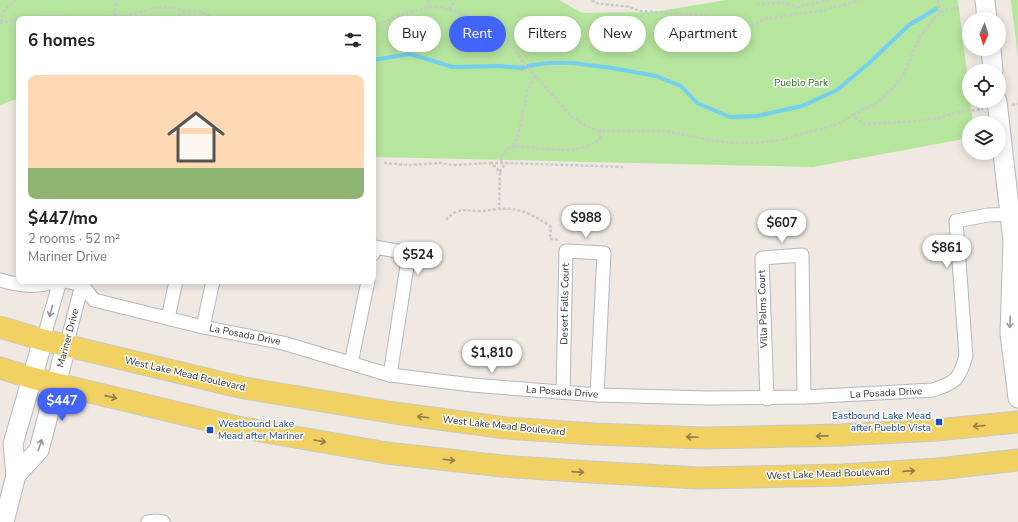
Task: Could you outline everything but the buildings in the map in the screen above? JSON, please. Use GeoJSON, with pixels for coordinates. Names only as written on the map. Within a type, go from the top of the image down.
{"type":"FeatureCollection","features":[{"type":"Feature","properties":{"kind":"main road","name":"West Lake Mead Boulevard"},"geometry":{"type":"LineString","coordinates":[[0,327],[66,346],[244,388],[394,413],[506,428],[594,434],[704,438],[841,435],[937,430],[1018,422]]}},
{"type":"Feature","properties":{"kind":"main road","name":"West Lake Mead Boulevard"},"geometry":{"type":"LineString","coordinates":[[0,368],[56,384],[237,427],[387,453],[502,466],[699,478],[842,475],[938,469],[1018,460]]}},
{"type":"Feature","properties":{"kind":"street"},"geometry":{"type":"LineString","coordinates":[[985,0],[986,12]]}},
{"type":"Feature","properties":{"kind":"street"},"geometry":{"type":"LineString","coordinates":[[998,108],[1014,214],[1016,250],[1010,334],[1018,398]]}},
{"type":"Feature","properties":{"kind":"street","name":"La Posada Drive"},"geometry":{"type":"LineString","coordinates":[[82,285],[94,300],[203,327],[283,343],[390,375],[472,385],[597,395],[708,398],[804,398],[933,390],[952,383],[961,373],[966,356],[956,221],[988,215],[1014,214]]}},
{"type":"Feature","properties":{"kind":"street"},"geometry":{"type":"LineString","coordinates":[[376,247],[409,253],[390,375]]}},
{"type":"Feature","properties":{"kind":"street","name":"Desert Falls Court"},"geometry":{"type":"LineString","coordinates":[[563,392],[566,250],[604,253],[597,395]]}},
{"type":"Feature","properties":{"kind":"street","name":"Villa Palms Court"},"geometry":{"type":"LineString","coordinates":[[766,398],[762,258],[802,254],[804,398]]}},
{"type":"Feature","properties":{"kind":"street"},"geometry":{"type":"LineString","coordinates":[[0,280],[16,283]]}},
{"type":"Feature","properties":{"kind":"street"},"geometry":{"type":"LineString","coordinates":[[18,284],[43,286],[48,284]]}},
{"type":"Feature","properties":{"kind":"street","name":"Mariner Drive"},"geometry":{"type":"LineString","coordinates":[[4,522],[16,475],[13,444],[59,284]]}},
{"type":"Feature","properties":{"kind":"street"},"geometry":{"type":"LineString","coordinates":[[78,284],[82,285]]}},
{"type":"Feature","properties":{"kind":"street"},"geometry":{"type":"LineString","coordinates":[[168,318],[175,284]]}},
{"type":"Feature","properties":{"kind":"street"},"geometry":{"type":"LineString","coordinates":[[203,327],[212,284]]}},
{"type":"Feature","properties":{"kind":"street"},"geometry":{"type":"LineString","coordinates":[[351,363],[367,284]]}},
{"type":"Feature","properties":{"kind":"street","name":"Mariner Drive"},"geometry":{"type":"LineString","coordinates":[[16,475],[39,450],[82,285]]}},
{"type":"Feature","properties":{"kind":"street"},"geometry":{"type":"LineString","coordinates":[[148,522],[163,522]]}},
{"type":"Feature","properties":{"kind":"path"},"geometry":{"type":"LineString","coordinates":[[16,0],[3,13],[1,23],[16,20]]}},
{"type":"Feature","properties":{"kind":"path"},"geometry":{"type":"LineString","coordinates":[[116,0],[116,16],[126,16],[163,7],[186,11],[197,11],[210,16]]}},
{"type":"Feature","properties":{"kind":"path"},"geometry":{"type":"LineString","coordinates":[[428,0],[430,6]]}},
{"type":"Feature","properties":{"kind":"path"},"geometry":{"type":"LineString","coordinates":[[449,9],[456,0]]}},
{"type":"Feature","properties":{"kind":"path"},"geometry":{"type":"LineString","coordinates":[[592,0],[594,3],[630,7],[640,11],[702,15],[732,28],[750,27],[764,19],[826,10],[860,0]]}},
{"type":"Feature","properties":{"kind":"path"},"geometry":{"type":"LineString","coordinates":[[757,4],[782,3],[797,7],[828,0]]}},
{"type":"Feature","properties":{"kind":"path"},"geometry":{"type":"LineString","coordinates":[[938,0],[940,14]]}},
{"type":"Feature","properties":{"kind":"path"},"geometry":{"type":"LineString","coordinates":[[376,25],[412,11],[430,6],[449,9],[466,15],[499,33],[508,41],[523,62],[571,116],[588,127],[600,131],[666,131],[718,141],[756,143],[781,140],[838,124],[878,102],[893,88],[905,72],[919,38],[931,23],[945,10],[959,8]]}},
{"type":"Feature","properties":{"kind":"path"},"geometry":{"type":"LineString","coordinates":[[178,16],[186,11]]}},
{"type":"Feature","properties":{"kind":"path"},"geometry":{"type":"LineString","coordinates":[[514,146],[520,128],[528,92],[535,74]]}},
{"type":"Feature","properties":{"kind":"path"},"geometry":{"type":"LineString","coordinates":[[853,115],[861,122],[867,124],[918,121],[940,118],[954,112],[980,109]]}},
{"type":"Feature","properties":{"kind":"path"},"geometry":{"type":"LineString","coordinates":[[501,161],[505,150],[514,146],[576,150],[594,143],[600,138],[600,131]]}},
{"type":"Feature","properties":{"kind":"path"},"geometry":{"type":"LineString","coordinates":[[384,163],[409,165],[440,163],[452,165],[501,161],[507,163],[623,167]]}},
{"type":"Feature","properties":{"kind":"path"},"geometry":{"type":"LineString","coordinates":[[489,163],[496,167],[500,173]]}},
{"type":"Feature","properties":{"kind":"path"},"geometry":{"type":"LineString","coordinates":[[499,209],[500,173],[501,169],[507,163]]}},
{"type":"Feature","properties":{"kind":"path"},"geometry":{"type":"LineString","coordinates":[[446,220],[454,212],[462,210],[519,210],[533,215],[551,227],[550,239],[563,240],[566,250]]}},
{"type":"Feature","properties":{"kind":"green space","name":"Pueblo Park"},"geometry":{"type":"Polygon","coordinates":[[[0,0],[559,0],[582,13],[654,12],[726,0],[958,0],[962,33],[962,56],[965,56],[966,64],[962,64],[962,108],[971,108],[972,116],[962,116],[962,139],[813,167],[376,157],[376,16],[16,16],[16,99],[0,105],[0,0]]]}},
{"type":"Feature","properties":{"kind":"green space"},"geometry":{"type":"Polygon","coordinates":[[[1011,0],[1018,0],[1018,57],[1011,2],[1011,0]]]}},
{"type":"Feature","properties":{"kind":"waterway"},"geometry":{"type":"LineString","coordinates":[[376,60],[410,54],[453,67],[500,66],[522,68],[550,63],[573,63],[612,68],[656,76],[681,86],[697,103],[730,117],[757,116],[802,106],[837,90],[868,64],[909,25],[936,9]]}},
{"type":"Feature","properties":{"kind":"place","name":"Eastbound Lake Mead after Pueblo Vista"},"geometry":{"type":"Point","coordinates":[939,422]}},
{"type":"Feature","properties":{"kind":"place","name":"Westbound Lake Mead after Mariner"},"geometry":{"type":"Point","coordinates":[210,430]}}]}
